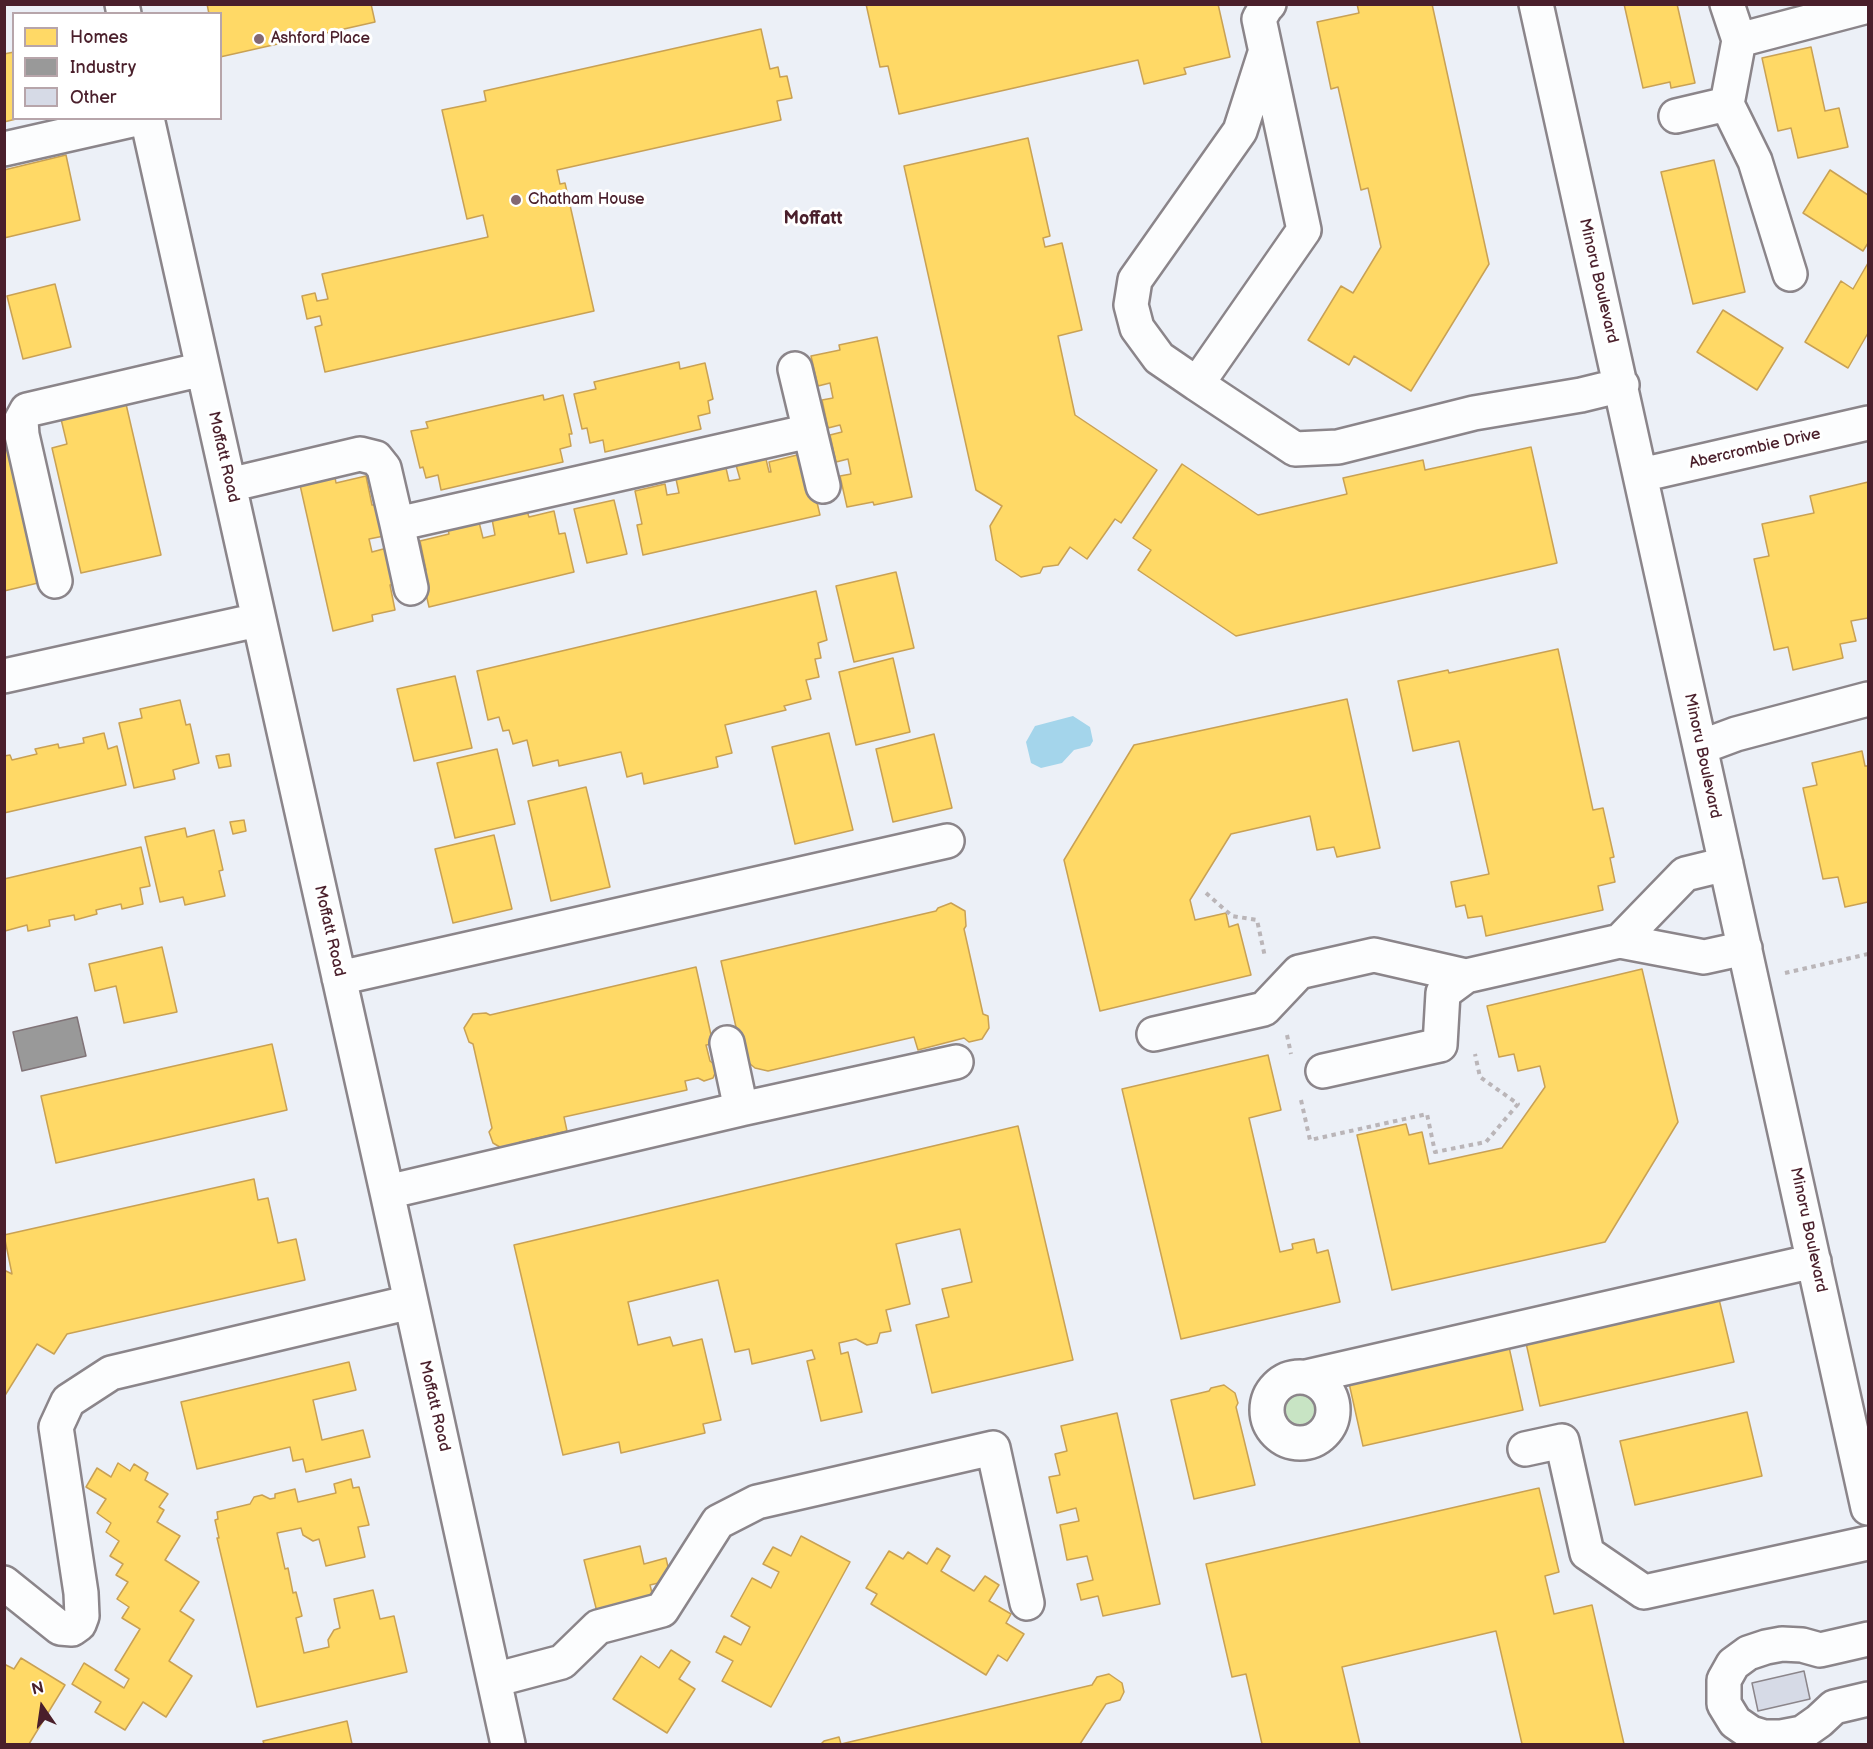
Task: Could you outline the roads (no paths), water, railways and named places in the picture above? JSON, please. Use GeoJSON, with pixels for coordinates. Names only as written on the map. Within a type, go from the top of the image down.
{"type":"FeatureCollection","features":[{"type":"Feature","properties":{"kind":"street"},"geometry":{"type":"LineString","coordinates":[[1197,384],[1304,231],[1259,19],[1269,4]]}},
{"type":"Feature","properties":{"kind":"street","name":"Minoru Boulevard"},"geometry":{"type":"LineString","coordinates":[[1536,4],[1868,1500]]}},
{"type":"Feature","properties":{"kind":"street"},"geometry":{"type":"LineString","coordinates":[[1727,4],[1739,40],[1727,104],[1755,160],[1790,274]]}},
{"type":"Feature","properties":{"kind":"street"},"geometry":{"type":"LineString","coordinates":[[1739,40],[1869,6]]}},
{"type":"Feature","properties":{"kind":"street"},"geometry":{"type":"LineString","coordinates":[[1265,53],[1240,131],[1136,280],[1131,304],[1137,328],[1159,358],[1295,449],[1338,447],[1474,413],[1622,385]]}},
{"type":"Feature","properties":{"kind":"street"},"geometry":{"type":"LineString","coordinates":[[1676,116],[1727,104]]}},
{"type":"Feature","properties":{"kind":"street"},"geometry":{"type":"LineString","coordinates":[[4,149],[132,120]]}},
{"type":"Feature","properties":{"kind":"street","name":"Moffatt Road"},"geometry":{"type":"LineString","coordinates":[[147,120],[508,1744]]}},
{"type":"Feature","properties":{"kind":"street"},"geometry":{"type":"LineString","coordinates":[[55,581],[22,435],[21,421],[27,410],[203,369]]}},
{"type":"Feature","properties":{"kind":"street"},"geometry":{"type":"LineString","coordinates":[[795,369],[823,486]]}},
{"type":"Feature","properties":{"kind":"street","name":"Abercrombie Drive"},"geometry":{"type":"LineString","coordinates":[[1641,475],[1869,423]]}},
{"type":"Feature","properties":{"kind":"street"},"geometry":{"type":"LineString","coordinates":[[398,524],[810,431]]}},
{"type":"Feature","properties":{"kind":"street"},"geometry":{"type":"LineString","coordinates":[[229,485],[360,454],[376,458],[384,468],[411,588]]}},
{"type":"Feature","properties":{"kind":"street"},"geometry":{"type":"LineString","coordinates":[[4,676],[258,620]]}},
{"type":"Feature","properties":{"kind":"street"},"geometry":{"type":"LineString","coordinates":[[1701,747],[1736,734],[1869,699]]}},
{"type":"Feature","properties":{"kind":"street"},"geometry":{"type":"LineString","coordinates":[[339,978],[947,841]]}},
{"type":"Feature","properties":{"kind":"street"},"geometry":{"type":"LineString","coordinates":[[1620,941],[1685,874],[1726,864]]}},
{"type":"Feature","properties":{"kind":"street"},"geometry":{"type":"LineString","coordinates":[[1311,1082],[1440,1045],[1443,993],[1466,976],[1620,941],[1704,957],[1745,948]]}},
{"type":"Feature","properties":{"kind":"street"},"geometry":{"type":"LineString","coordinates":[[1154,1034],[1264,1009],[1299,972],[1374,955],[1466,976]]}},
{"type":"Feature","properties":{"kind":"street"},"geometry":{"type":"LineString","coordinates":[[727,1043],[741,1109]]}},
{"type":"Feature","properties":{"kind":"street"},"geometry":{"type":"LineString","coordinates":[[387,1192],[741,1109],[956,1062]]}},
{"type":"Feature","properties":{"kind":"street"},"geometry":{"type":"LineString","coordinates":[[1306,1377],[1814,1261]]}},
{"type":"Feature","properties":{"kind":"street"},"geometry":{"type":"LineString","coordinates":[[4,1583],[60,1628],[72,1629],[79,1624],[82,1616],[81,1593],[56,1427],[68,1401],[111,1374],[411,1302]]}},
{"type":"Feature","properties":{"kind":"street"},"geometry":{"type":"LineString","coordinates":[[1526,1449],[1562,1441],[1587,1553],[1644,1593],[1869,1543]]}},
{"type":"Feature","properties":{"kind":"street"},"geometry":{"type":"LineString","coordinates":[[494,1680],[562,1662],[598,1627],[662,1610],[718,1522],[757,1502],[993,1449],[1027,1603]]}},
{"type":"Feature","properties":{"kind":"street"},"geometry":{"type":"LineString","coordinates":[[1869,1639],[1820,1650],[1803,1645],[1782,1644],[1748,1653],[1733,1664],[1724,1680],[1724,1704],[1735,1722],[1750,1733],[1764,1737],[1781,1737],[1802,1733],[1834,1707],[1869,1699]]}},
{"type":"Feature","properties":{"kind":"water"},"geometry":{"type":"Polygon","coordinates":[[[1073,716],[1090,727],[1093,741],[1090,746],[1074,750],[1062,763],[1041,768],[1031,763],[1026,742],[1035,726],[1073,716]]]}},
{"type":"Feature","properties":{"kind":"place","name":"Ashford Place"},"geometry":{"type":"Point","coordinates":[259,39]}},
{"type":"Feature","properties":{"kind":"place","name":"Chatham House"},"geometry":{"type":"Point","coordinates":[516,200]}},
{"type":"Feature","properties":{"kind":"district","name":"Moffatt"},"geometry":{"type":"Point","coordinates":[813,219]}}]}
